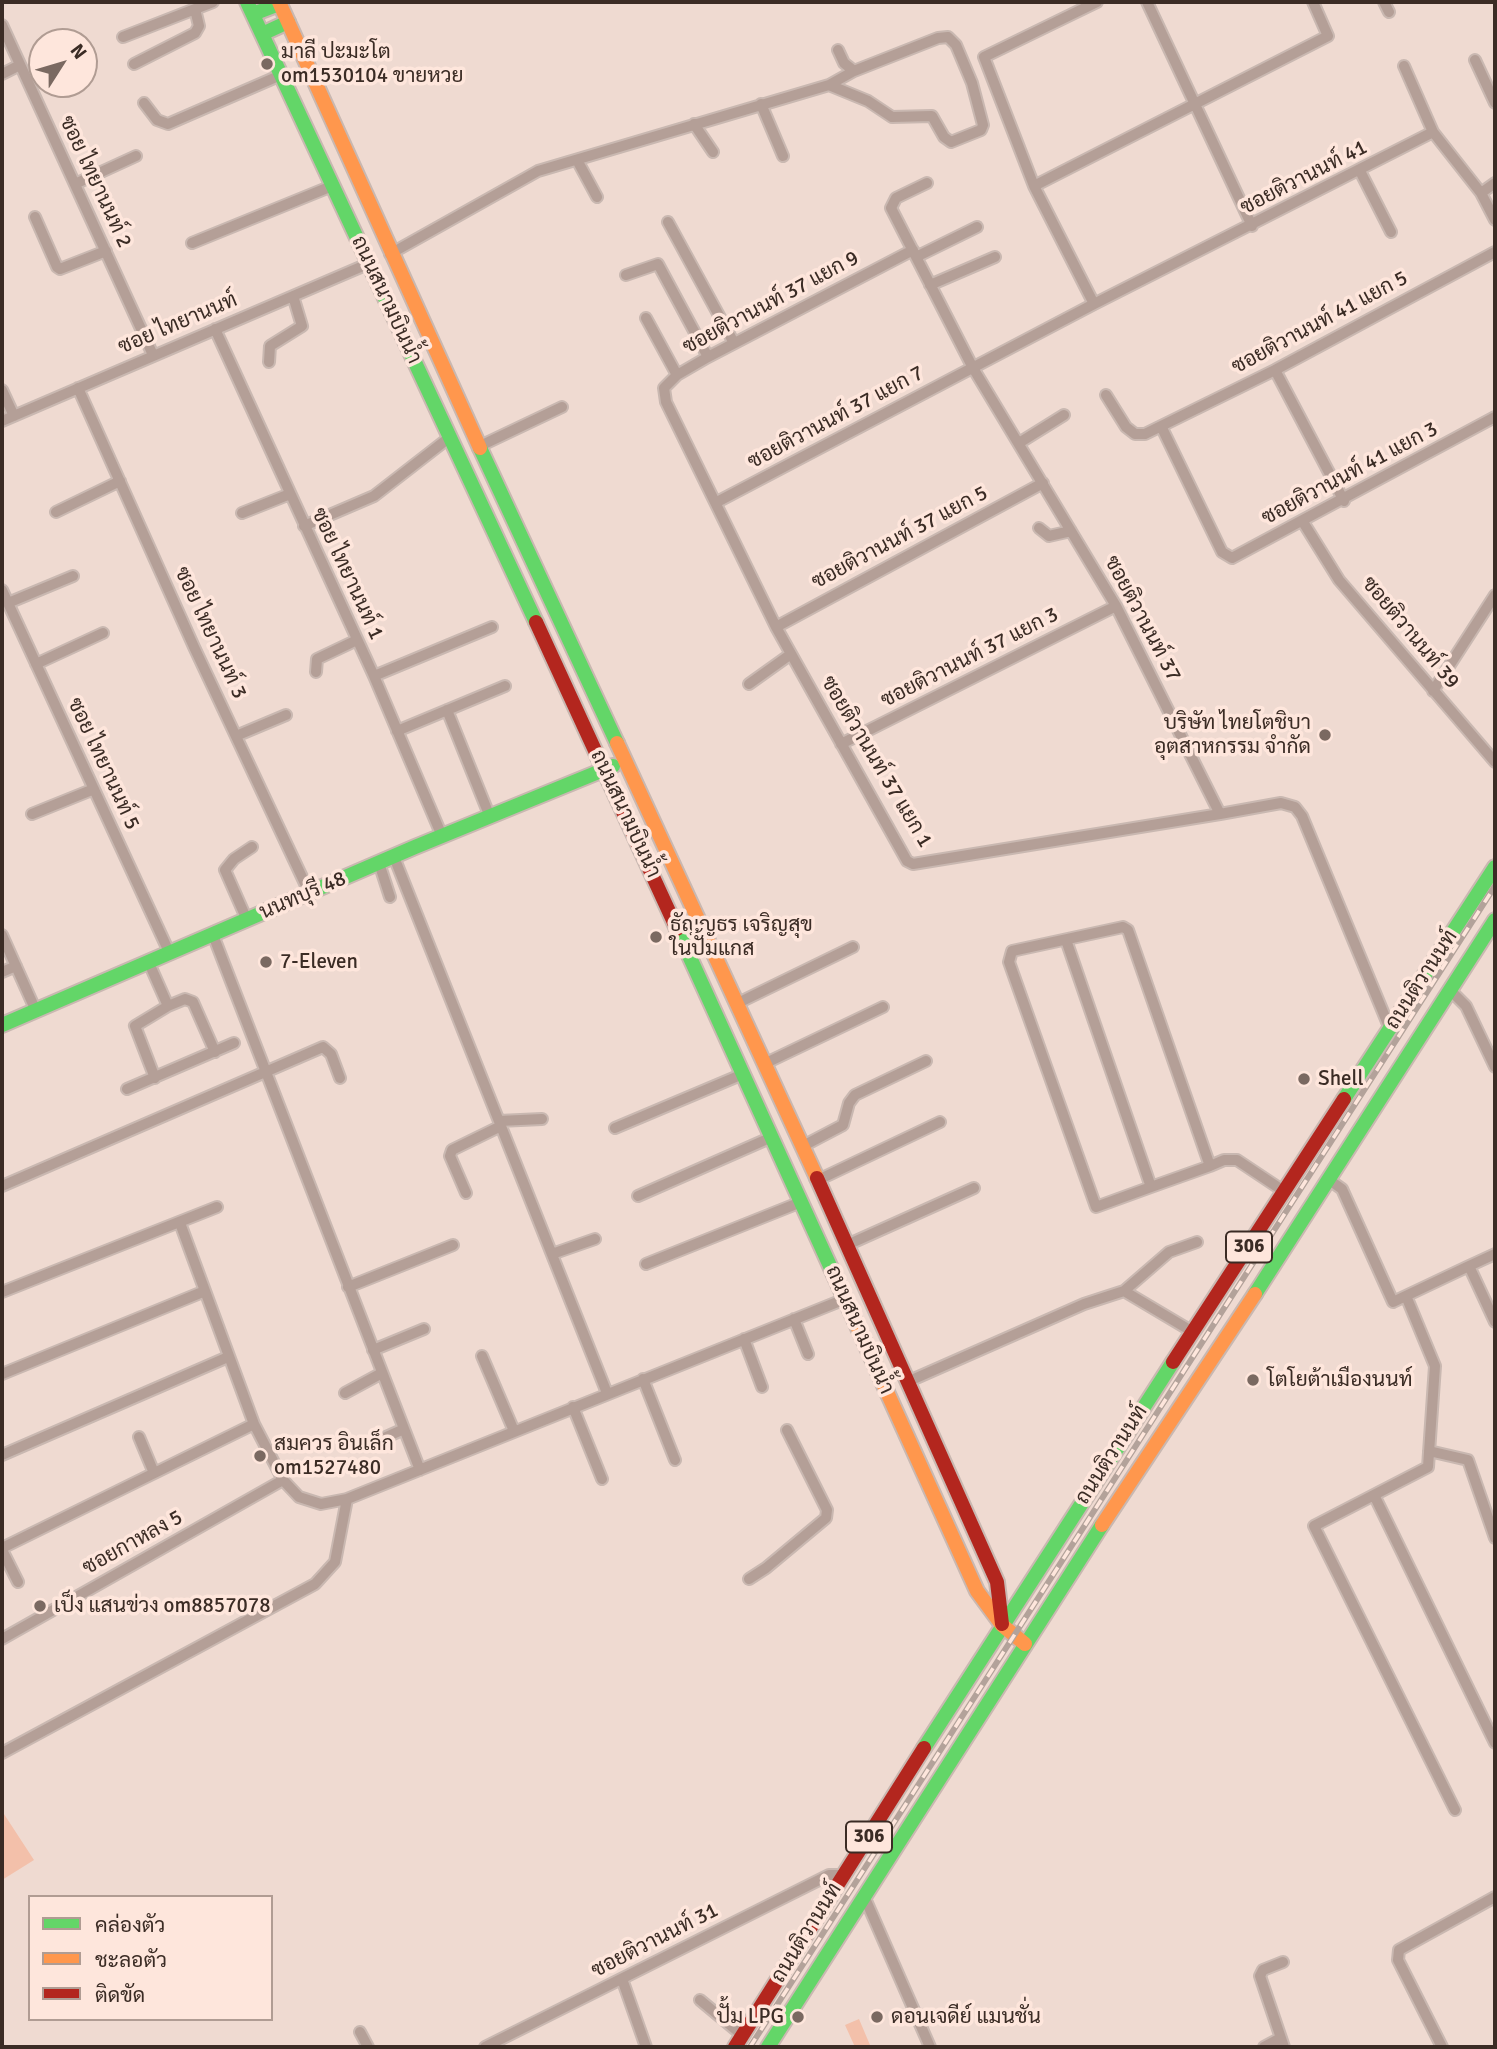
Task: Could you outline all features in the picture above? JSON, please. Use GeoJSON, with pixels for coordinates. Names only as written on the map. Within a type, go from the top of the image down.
{"type":"FeatureCollection","features":[{"type":"Feature","properties":{"kind":"main road"},"geometry":{"type":"LineString","coordinates":[[250,8],[279,3]]}},
{"type":"Feature","properties":{"kind":"main road","name":"ถนนสนามบินน้ำ"},"geometry":{"type":"LineString","coordinates":[[279,3],[390,254],[803,1146],[997,1582],[1002,1625]]}},
{"type":"Feature","properties":{"kind":"main road","name":"ถนนสนามบินน้ำ"},"geometry":{"type":"LineString","coordinates":[[250,8],[605,769],[977,1591],[1002,1625],[1025,1644]]}},
{"type":"Feature","properties":{"kind":"main road"},"geometry":{"type":"LineString","coordinates":[[262,34],[288,22]]}},
{"type":"Feature","properties":{"kind":"main road"},"geometry":{"type":"LineString","coordinates":[[370,263],[390,254]]}},
{"type":"Feature","properties":{"kind":"main road","name":"นนทบุรี 48"},"geometry":{"type":"LineString","coordinates":[[2,1025],[309,892],[626,761]]}},
{"type":"Feature","properties":{"kind":"main road","name":"ถนนติวานนท์"},"geometry":{"type":"LineString","coordinates":[[738,2041],[1002,1625],[1495,867]]}},
{"type":"Feature","properties":{"kind":"main road","name":"ถนนติวานนท์"},"geometry":{"type":"LineString","coordinates":[[768,2047],[1025,1644],[1495,920]]}},
{"type":"Feature","properties":{"kind":"main road"},"geometry":{"type":"LineString","coordinates":[[1404,1006],[1428,1022]]}},
{"type":"Feature","properties":{"kind":"street"},"geometry":{"type":"LineString","coordinates":[[123,37],[213,2]]}},
{"type":"Feature","properties":{"kind":"street"},"geometry":{"type":"LineString","coordinates":[[1094,304],[1034,186],[984,57],[1097,2]]}},
{"type":"Feature","properties":{"kind":"street"},"geometry":{"type":"LineString","coordinates":[[1147,2],[1252,226]]}},
{"type":"Feature","properties":{"kind":"street"},"geometry":{"type":"LineString","coordinates":[[1034,186],[1328,36],[1313,2]]}},
{"type":"Feature","properties":{"kind":"street"},"geometry":{"type":"LineString","coordinates":[[134,64],[195,33],[199,26],[195,9]]}},
{"type":"Feature","properties":{"kind":"street","name":"ซอย ไทยานนท์ 2"},"geometry":{"type":"LineString","coordinates":[[2,25],[153,355]]}},
{"type":"Feature","properties":{"kind":"street"},"geometry":{"type":"LineString","coordinates":[[390,254],[518,180],[694,124],[829,85],[853,71],[938,38],[948,37],[956,45],[972,83],[983,125],[981,130],[951,142],[944,137],[932,116],[892,117],[868,101],[829,85]]}},
{"type":"Feature","properties":{"kind":"street"},"geometry":{"type":"LineString","coordinates":[[838,50],[844,63],[853,71]]}},
{"type":"Feature","properties":{"kind":"street"},"geometry":{"type":"LineString","coordinates":[[1475,60],[1495,103]]}},
{"type":"Feature","properties":{"kind":"street"},"geometry":{"type":"LineString","coordinates":[[2,74],[20,65]]}},
{"type":"Feature","properties":{"kind":"street"},"geometry":{"type":"LineString","coordinates":[[1404,66],[1433,132],[1481,193],[1495,220]]}},
{"type":"Feature","properties":{"kind":"street"},"geometry":{"type":"LineString","coordinates":[[144,103],[157,120],[168,124],[281,75]]}},
{"type":"Feature","properties":{"kind":"street"},"geometry":{"type":"LineString","coordinates":[[761,104],[783,156]]}},
{"type":"Feature","properties":{"kind":"street"},"geometry":{"type":"LineString","coordinates":[[694,124],[713,152]]}},
{"type":"Feature","properties":{"kind":"street","name":"ซอยติวานนท์ 41"},"geometry":{"type":"LineString","coordinates":[[973,368],[1433,132]]}},
{"type":"Feature","properties":{"kind":"street"},"geometry":{"type":"LineString","coordinates":[[75,184],[136,156]]}},
{"type":"Feature","properties":{"kind":"street"},"geometry":{"type":"LineString","coordinates":[[577,160],[597,197]]}},
{"type":"Feature","properties":{"kind":"street"},"geometry":{"type":"LineString","coordinates":[[1360,171],[1391,232]]}},
{"type":"Feature","properties":{"kind":"street","name":"ซอยติวานนท์ 37"},"geometry":{"type":"LineString","coordinates":[[927,183],[896,198],[891,208],[973,368],[1115,606],[1220,814]]}},
{"type":"Feature","properties":{"kind":"street"},"geometry":{"type":"LineString","coordinates":[[1481,193],[1495,183]]}},
{"type":"Feature","properties":{"kind":"street"},"geometry":{"type":"LineString","coordinates":[[192,243],[332,186]]}},
{"type":"Feature","properties":{"kind":"street"},"geometry":{"type":"LineString","coordinates":[[34,217],[60,269],[106,251]]}},
{"type":"Feature","properties":{"kind":"street"},"geometry":{"type":"LineString","coordinates":[[668,222],[734,343]]}},
{"type":"Feature","properties":{"kind":"street","name":"ซอยติวานนท์ 37 แยก 9"},"geometry":{"type":"LineString","coordinates":[[666,402],[664,388],[677,375],[708,357],[914,254],[977,228]]}},
{"type":"Feature","properties":{"kind":"street","name":"ซอยติวานนท์ 41 แยก 5"},"geometry":{"type":"LineString","coordinates":[[1106,395],[1126,427],[1135,434],[1145,434],[1275,370],[1495,252]]}},
{"type":"Feature","properties":{"kind":"street"},"geometry":{"type":"LineString","coordinates":[[930,285],[995,257]]}},
{"type":"Feature","properties":{"kind":"street","name":"ซอย ไทยานนท์"},"geometry":{"type":"LineString","coordinates":[[2,421],[370,263]]}},
{"type":"Feature","properties":{"kind":"street"},"geometry":{"type":"LineString","coordinates":[[626,275],[658,264],[708,357]]}},
{"type":"Feature","properties":{"kind":"street"},"geometry":{"type":"LineString","coordinates":[[269,362],[270,346],[302,326],[293,296]]}},
{"type":"Feature","properties":{"kind":"street"},"geometry":{"type":"LineString","coordinates":[[646,318],[677,375]]}},
{"type":"Feature","properties":{"kind":"street","name":"ซอย ไทยานนท์ 1"},"geometry":{"type":"LineString","coordinates":[[215,329],[357,640],[442,836]]}},
{"type":"Feature","properties":{"kind":"street","name":"ซอยติวานนท์ 37 แยก 7"},"geometry":{"type":"LineString","coordinates":[[716,502],[973,368]]}},
{"type":"Feature","properties":{"kind":"street"},"geometry":{"type":"LineString","coordinates":[[1275,370],[1344,501]]}},
{"type":"Feature","properties":{"kind":"street","name":"ซอย ไทยานนท์ 3"},"geometry":{"type":"LineString","coordinates":[[78,388],[309,892]]}},
{"type":"Feature","properties":{"kind":"street"},"geometry":{"type":"LineString","coordinates":[[2,390],[14,416]]}},
{"type":"Feature","properties":{"kind":"street","name":"ซอยติวานนท์ 37 แยก 1"},"geometry":{"type":"LineString","coordinates":[[666,402],[776,627],[907,861],[912,864],[1220,814]]}},
{"type":"Feature","properties":{"kind":"street"},"geometry":{"type":"LineString","coordinates":[[480,446],[562,407]]}},
{"type":"Feature","properties":{"kind":"street"},"geometry":{"type":"LineString","coordinates":[[1018,443],[1064,415]]}},
{"type":"Feature","properties":{"kind":"street","name":"ซอยติวานนท์ 41 แยก 3"},"geometry":{"type":"LineString","coordinates":[[1161,426],[1222,552],[1232,558],[1344,501],[1495,418]]}},
{"type":"Feature","properties":{"kind":"street"},"geometry":{"type":"LineString","coordinates":[[304,526],[374,496],[450,437]]}},
{"type":"Feature","properties":{"kind":"street"},"geometry":{"type":"LineString","coordinates":[[56,512],[120,481]]}},
{"type":"Feature","properties":{"kind":"street","name":"ซอยติวานนท์ 37 แยก 5"},"geometry":{"type":"LineString","coordinates":[[776,627],[1043,483]]}},
{"type":"Feature","properties":{"kind":"street"},"geometry":{"type":"LineString","coordinates":[[242,513],[289,494]]}},
{"type":"Feature","properties":{"kind":"street","name":"ซอยติวานนท์ 39"},"geometry":{"type":"LineString","coordinates":[[1303,522],[1339,580],[1495,762]]}},
{"type":"Feature","properties":{"kind":"street"},"geometry":{"type":"LineString","coordinates":[[1039,528],[1049,536],[1071,531]]}},
{"type":"Feature","properties":{"kind":"street"},"geometry":{"type":"LineString","coordinates":[[8,603],[73,576]]}},
{"type":"Feature","properties":{"kind":"street","name":"ซอย ไทยานนท์ 5"},"geometry":{"type":"LineString","coordinates":[[2,590],[170,954]]}},
{"type":"Feature","properties":{"kind":"street"},"geometry":{"type":"LineString","coordinates":[[1433,691],[1495,595]]}},
{"type":"Feature","properties":{"kind":"street","name":"ซอยติวานนท์ 37 แยก 3"},"geometry":{"type":"LineString","coordinates":[[841,744],[1115,606]]}},
{"type":"Feature","properties":{"kind":"street"},"geometry":{"type":"LineString","coordinates":[[373,676],[492,627]]}},
{"type":"Feature","properties":{"kind":"street"},"geometry":{"type":"LineString","coordinates":[[36,664],[103,634]]}},
{"type":"Feature","properties":{"kind":"street"},"geometry":{"type":"LineString","coordinates":[[316,673],[317,659],[357,640]]}},
{"type":"Feature","properties":{"kind":"street"},"geometry":{"type":"LineString","coordinates":[[749,684],[791,654]]}},
{"type":"Feature","properties":{"kind":"street"},"geometry":{"type":"LineString","coordinates":[[397,731],[505,686]]}},
{"type":"Feature","properties":{"kind":"street"},"geometry":{"type":"LineString","coordinates":[[447,710],[491,817]]}},
{"type":"Feature","properties":{"kind":"street"},"geometry":{"type":"LineString","coordinates":[[236,736],[286,715]]}},
{"type":"Feature","properties":{"kind":"street"},"geometry":{"type":"LineString","coordinates":[[32,814],[94,789]]}},
{"type":"Feature","properties":{"kind":"street"},"geometry":{"type":"LineString","coordinates":[[1220,814],[1281,803],[1295,807],[1391,1029]]}},
{"type":"Feature","properties":{"kind":"street"},"geometry":{"type":"LineString","coordinates":[[247,919],[225,870],[234,859],[253,847]]}},
{"type":"Feature","properties":{"kind":"street"},"geometry":{"type":"LineString","coordinates":[[394,857],[607,1393]]}},
{"type":"Feature","properties":{"kind":"street"},"geometry":{"type":"LineString","coordinates":[[379,863],[390,897]]}},
{"type":"Feature","properties":{"kind":"street"},"geometry":{"type":"LineString","coordinates":[[1210,1166],[1128,930],[1123,928],[1012,951],[1009,962],[1096,1207],[1210,1166],[1224,1160],[1237,1160],[1285,1192]]}},
{"type":"Feature","properties":{"kind":"street"},"geometry":{"type":"LineString","coordinates":[[2,935],[36,1011]]}},
{"type":"Feature","properties":{"kind":"street"},"geometry":{"type":"LineString","coordinates":[[213,935],[420,1470]]}},
{"type":"Feature","properties":{"kind":"street"},"geometry":{"type":"LineString","coordinates":[[1066,940],[1151,1187]]}},
{"type":"Feature","properties":{"kind":"street"},"geometry":{"type":"LineString","coordinates":[[738,1003],[853,947]]}},
{"type":"Feature","properties":{"kind":"street"},"geometry":{"type":"LineString","coordinates":[[149,963],[168,1006]]}},
{"type":"Feature","properties":{"kind":"street"},"geometry":{"type":"LineString","coordinates":[[2,972],[16,966]]}},
{"type":"Feature","properties":{"kind":"street"},"geometry":{"type":"LineString","coordinates":[[1450,990],[1466,1006],[1495,1065]]}},
{"type":"Feature","properties":{"kind":"street"},"geometry":{"type":"LineString","coordinates":[[155,1078],[135,1026],[168,1006],[190,998],[215,1052]]}},
{"type":"Feature","properties":{"kind":"street"},"geometry":{"type":"LineString","coordinates":[[766,1063],[883,1007]]}},
{"type":"Feature","properties":{"kind":"street"},"geometry":{"type":"LineString","coordinates":[[127,1089],[233,1044]]}},
{"type":"Feature","properties":{"kind":"street"},"geometry":{"type":"LineString","coordinates":[[2,1186],[323,1047],[331,1054],[340,1078]]}},
{"type":"Feature","properties":{"kind":"street"},"geometry":{"type":"LineString","coordinates":[[803,1146],[843,1125],[849,1103],[855,1094],[926,1061]]}},
{"type":"Feature","properties":{"kind":"street"},"geometry":{"type":"LineString","coordinates":[[615,1128],[743,1074]]}},
{"type":"Feature","properties":{"kind":"street"},"geometry":{"type":"LineString","coordinates":[[466,1193],[450,1156],[452,1150],[500,1124],[542,1119]]}},
{"type":"Feature","properties":{"kind":"street"},"geometry":{"type":"LineString","coordinates":[[818,1180],[940,1122]]}},
{"type":"Feature","properties":{"kind":"street"},"geometry":{"type":"LineString","coordinates":[[638,1196],[772,1137]]}},
{"type":"Feature","properties":{"kind":"street"},"geometry":{"type":"LineString","coordinates":[[1328,1179],[1342,1189],[1393,1302],[1495,1254]]}},
{"type":"Feature","properties":{"kind":"street"},"geometry":{"type":"LineString","coordinates":[[847,1245],[974,1188]]}},
{"type":"Feature","properties":{"kind":"street"},"geometry":{"type":"LineString","coordinates":[[646,1264],[801,1202]]}},
{"type":"Feature","properties":{"kind":"street"},"geometry":{"type":"LineString","coordinates":[[2,1292],[217,1207]]}},
{"type":"Feature","properties":{"kind":"street"},"geometry":{"type":"LineString","coordinates":[[180,1223],[254,1424],[283,1480],[299,1497],[321,1504],[347,1499],[845,1299]]}},
{"type":"Feature","properties":{"kind":"street"},"geometry":{"type":"LineString","coordinates":[[552,1254],[594,1239]]}},
{"type":"Feature","properties":{"kind":"street"},"geometry":{"type":"LineString","coordinates":[[907,1382],[1084,1304],[1124,1291],[1169,1252],[1196,1242]]}},
{"type":"Feature","properties":{"kind":"street"},"geometry":{"type":"LineString","coordinates":[[348,1287],[453,1245]]}},
{"type":"Feature","properties":{"kind":"street"},"geometry":{"type":"LineString","coordinates":[[1469,1266],[1495,1322]]}},
{"type":"Feature","properties":{"kind":"street"},"geometry":{"type":"LineString","coordinates":[[2,1374],[205,1291]]}},
{"type":"Feature","properties":{"kind":"street"},"geometry":{"type":"LineString","coordinates":[[1124,1291],[1193,1332]]}},
{"type":"Feature","properties":{"kind":"street"},"geometry":{"type":"LineString","coordinates":[[1406,1296],[1434,1366],[1428,1467],[1314,1526],[1455,1810]]}},
{"type":"Feature","properties":{"kind":"street"},"geometry":{"type":"LineString","coordinates":[[794,1319],[808,1354]]}},
{"type":"Feature","properties":{"kind":"street"},"geometry":{"type":"LineString","coordinates":[[373,1350],[424,1329]]}},
{"type":"Feature","properties":{"kind":"street"},"geometry":{"type":"LineString","coordinates":[[744,1339],[762,1387]]}},
{"type":"Feature","properties":{"kind":"street"},"geometry":{"type":"LineString","coordinates":[[482,1356],[514,1431]]}},
{"type":"Feature","properties":{"kind":"street"},"geometry":{"type":"LineString","coordinates":[[2,1455],[228,1357]]}},
{"type":"Feature","properties":{"kind":"street"},"geometry":{"type":"LineString","coordinates":[[345,1393],[382,1373]]}},
{"type":"Feature","properties":{"kind":"street"},"geometry":{"type":"LineString","coordinates":[[643,1379],[675,1460]]}},
{"type":"Feature","properties":{"kind":"street"},"geometry":{"type":"LineString","coordinates":[[573,1407],[602,1479]]}},
{"type":"Feature","properties":{"kind":"street"},"geometry":{"type":"LineString","coordinates":[[18,1582],[2,1549],[254,1424]]}},
{"type":"Feature","properties":{"kind":"street"},"geometry":{"type":"LineString","coordinates":[[375,1442],[404,1429]]}},
{"type":"Feature","properties":{"kind":"street"},"geometry":{"type":"LineString","coordinates":[[749,1579],[826,1518],[827,1510],[787,1430]]}},
{"type":"Feature","properties":{"kind":"street"},"geometry":{"type":"LineString","coordinates":[[139,1437],[154,1474]]}},
{"type":"Feature","properties":{"kind":"street"},"geometry":{"type":"LineString","coordinates":[[1429,1451],[1468,1460],[1495,1538]]}},
{"type":"Feature","properties":{"kind":"street","name":"ซอยกาหลง 5"},"geometry":{"type":"LineString","coordinates":[[2,1639],[283,1480]]}},
{"type":"Feature","properties":{"kind":"street"},"geometry":{"type":"LineString","coordinates":[[1374,1495],[1495,1743]]}},
{"type":"Feature","properties":{"kind":"street"},"geometry":{"type":"LineString","coordinates":[[2,1753],[315,1584],[335,1562],[347,1499]]}},
{"type":"Feature","properties":{"kind":"street","name":"ซอยติวานนท์ 31"},"geometry":{"type":"LineString","coordinates":[[485,2047],[829,1875],[844,1875]]}},
{"type":"Feature","properties":{"kind":"street"},"geometry":{"type":"LineString","coordinates":[[864,1896],[930,2047]]}},
{"type":"Feature","properties":{"kind":"street"},"geometry":{"type":"LineString","coordinates":[[1442,2047],[1398,1960],[1399,1950],[1495,1896]]}},
{"type":"Feature","properties":{"kind":"street"},"geometry":{"type":"LineString","coordinates":[[1264,2047],[1282,2043],[1260,1976],[1263,1970],[1283,1962]]}},
{"type":"Feature","properties":{"kind":"street"},"geometry":{"type":"LineString","coordinates":[[622,1979],[646,2047]]}},
{"type":"Feature","properties":{"kind":"street"},"geometry":{"type":"LineString","coordinates":[[699,2000],[738,2041]]}},
{"type":"Feature","properties":{"kind":"street"},"geometry":{"type":"LineString","coordinates":[[360,2032],[368,2047]]}},
{"type":"Feature","properties":{"kind":"shaded area"},"geometry":{"type":"Polygon","coordinates":[[[2,1811],[34,1860],[2,1880],[2,1811]]]}},
{"type":"Feature","properties":{"kind":"shaded area"},"geometry":{"type":"Polygon","coordinates":[[[859,2019],[870,2045],[866,2047],[855,2047],[845,2025],[859,2019]]]}},
{"type":"Feature","properties":{"kind":"railway"},"geometry":{"type":"LineString","coordinates":[[750,2047],[1495,886]]}},
{"type":"Feature","properties":{"kind":"traffic: fast"},"geometry":{"type":"LineString","coordinates":[[247,2],[536,622]]}},
{"type":"Feature","properties":{"kind":"traffic: fast"},"geometry":{"type":"LineString","coordinates":[[253,14],[279,4]]}},
{"type":"Feature","properties":{"kind":"traffic: fast"},"geometry":{"type":"LineString","coordinates":[[262,34],[288,22]]}},
{"type":"Feature","properties":{"kind":"traffic: fast"},"geometry":{"type":"LineString","coordinates":[[480,448],[617,743]]}},
{"type":"Feature","properties":{"kind":"traffic: fast"},"geometry":{"type":"LineString","coordinates":[[2,1025],[415,847],[613,766]]}},
{"type":"Feature","properties":{"kind":"traffic: fast"},"geometry":{"type":"LineString","coordinates":[[1344,1099],[1495,867]]}},
{"type":"Feature","properties":{"kind":"traffic: fast"},"geometry":{"type":"LineString","coordinates":[[1255,1294],[1495,920]]}},
{"type":"Feature","properties":{"kind":"traffic: fast"},"geometry":{"type":"LineString","coordinates":[[677,929],[840,1288]]}},
{"type":"Feature","properties":{"kind":"traffic: fast"},"geometry":{"type":"LineString","coordinates":[[924,1748],[1173,1362]]}},
{"type":"Feature","properties":{"kind":"traffic: fast"},"geometry":{"type":"LineString","coordinates":[[768,2047],[1102,1525]]}},
{"type":"Feature","properties":{"kind":"traffic: slow"},"geometry":{"type":"LineString","coordinates":[[279,2],[480,448]]}},
{"type":"Feature","properties":{"kind":"traffic: slow"},"geometry":{"type":"LineString","coordinates":[[617,743],[817,1178]]}},
{"type":"Feature","properties":{"kind":"traffic: slow"},"geometry":{"type":"LineString","coordinates":[[840,1288],[977,1591],[1002,1625],[1025,1644]]}},
{"type":"Feature","properties":{"kind":"traffic: slow"},"geometry":{"type":"LineString","coordinates":[[1102,1525],[1255,1294]]}},
{"type":"Feature","properties":{"kind":"traffic: jam"},"geometry":{"type":"LineString","coordinates":[[536,622],[677,929]]}},
{"type":"Feature","properties":{"kind":"traffic: jam"},"geometry":{"type":"LineString","coordinates":[[1173,1362],[1344,1099]]}},
{"type":"Feature","properties":{"kind":"traffic: jam"},"geometry":{"type":"LineString","coordinates":[[817,1178],[997,1582],[1002,1624]]}},
{"type":"Feature","properties":{"kind":"traffic: jam"},"geometry":{"type":"LineString","coordinates":[[735,2047],[924,1748]]}},
{"type":"Feature","properties":{"kind":"place","name":"มาลี ปะมะโต om1530104 ขายหวย"},"geometry":{"type":"Point","coordinates":[267,64]}},
{"type":"Feature","properties":{"kind":"place","name":"บริษัท ไทยโตชิบา อุตสาหกรรม จำกัด"},"geometry":{"type":"Point","coordinates":[1325,735]}},
{"type":"Feature","properties":{"kind":"place","name":"ธัญญธร เจริญสุข ในปั้มแกส"},"geometry":{"type":"Point","coordinates":[656,937]}},
{"type":"Feature","properties":{"kind":"place","name":"7-Eleven"},"geometry":{"type":"Point","coordinates":[266,962]}},
{"type":"Feature","properties":{"kind":"place","name":"Shell"},"geometry":{"type":"Point","coordinates":[1304,1079]}},
{"type":"Feature","properties":{"kind":"place","name":"โตโยต้าเมืองนนท์"},"geometry":{"type":"Point","coordinates":[1253,1380]}},
{"type":"Feature","properties":{"kind":"place","name":"สมควร อินเล็ก om1527480"},"geometry":{"type":"Point","coordinates":[260,1456]}},
{"type":"Feature","properties":{"kind":"place","name":"เป็ง แสนข่วง om8857078"},"geometry":{"type":"Point","coordinates":[40,1606]}},
{"type":"Feature","properties":{"kind":"place","name":"ปั้ม LPG"},"geometry":{"type":"Point","coordinates":[798,2017]}},
{"type":"Feature","properties":{"kind":"place","name":"ดอนเจดีย์ แมนชั่น"},"geometry":{"type":"Point","coordinates":[877,2017]}}]}
